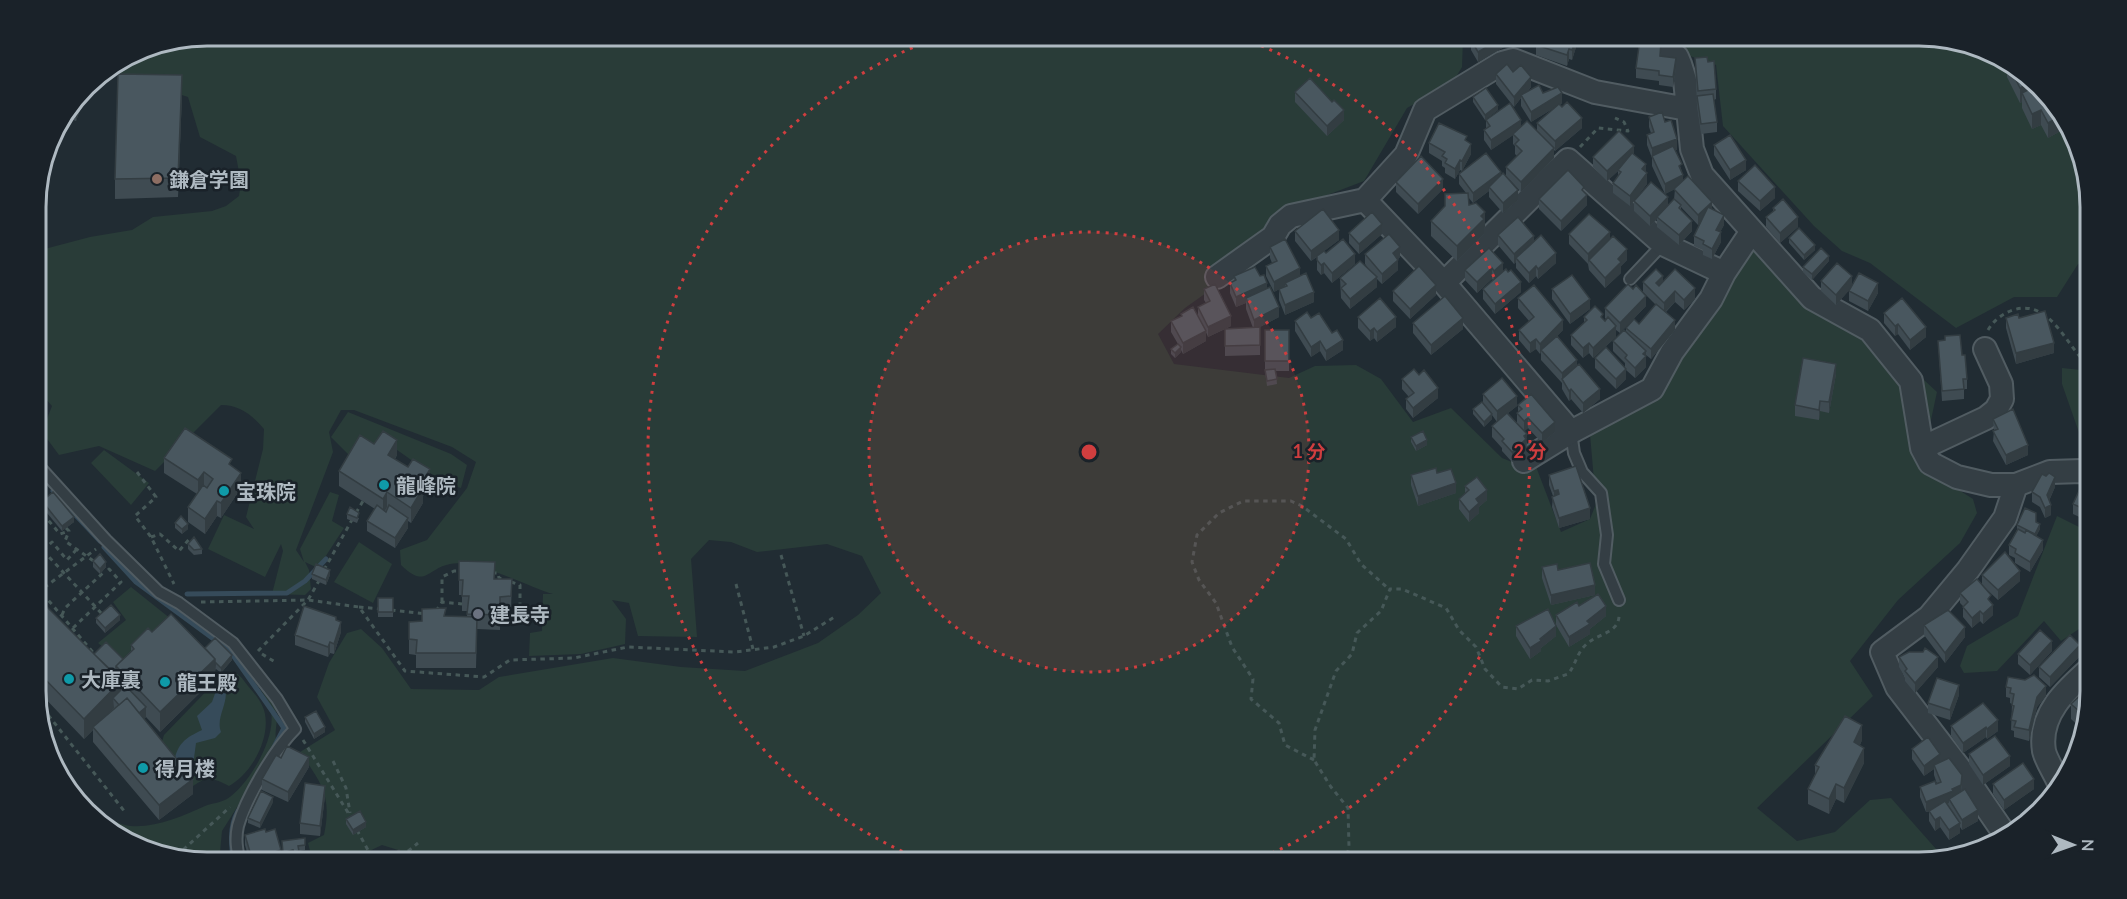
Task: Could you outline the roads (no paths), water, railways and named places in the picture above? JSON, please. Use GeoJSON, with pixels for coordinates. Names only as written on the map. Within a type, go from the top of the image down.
{"type":"FeatureCollection","features":[{"type":"Feature","properties":{"kind":"street"},"geometry":{"type":"LineString","coordinates":[[1664,47],[1677,57],[1680,63],[1685,80],[1692,149],[1702,175],[1812,298],[1870,330],[1911,381],[1922,448],[1930,463],[1957,477],[1991,485],[2016,485],[2050,472],[2080,471]]}},
{"type":"Feature","properties":{"kind":"street"},"geometry":{"type":"LineString","coordinates":[[1217,278],[1273,237],[1280,225],[1291,216],[1365,200],[1406,155],[1425,110],[1502,63],[1514,60],[1595,92],[1687,110]]}},
{"type":"Feature","properties":{"kind":"street"},"geometry":{"type":"LineString","coordinates":[[1444,283],[1568,160],[1663,244],[1724,273]]}},
{"type":"Feature","properties":{"kind":"street"},"geometry":{"type":"LineString","coordinates":[[1365,200],[1444,283],[1571,432]]}},
{"type":"Feature","properties":{"kind":"street"},"geometry":{"type":"LineString","coordinates":[[1524,461],[1571,432],[1652,389],[1672,352],[1711,299],[1724,273],[1752,231]]}},
{"type":"Feature","properties":{"kind":"street"},"geometry":{"type":"LineString","coordinates":[[1922,448],[1986,418],[1996,410],[2002,399],[2001,384],[1985,349]]}},
{"type":"Feature","properties":{"kind":"street"},"geometry":{"type":"LineString","coordinates":[[2002,830],[1960,769],[1897,687],[1882,652],[1929,617],[1968,570],[2005,518],[2016,485]]}},
{"type":"Feature","properties":{"kind":"street"},"geometry":{"type":"LineString","coordinates":[[2056,777],[2044,751],[2046,721],[2061,694],[2080,678]]}},
{"type":"Feature","properties":{"kind":"lane"},"geometry":{"type":"LineString","coordinates":[[1630,279],[1663,244]]}},
{"type":"Feature","properties":{"kind":"lane"},"geometry":{"type":"LineString","coordinates":[[1571,432],[1574,453],[1582,472],[1601,493],[1608,535],[1604,564],[1618,600]]}},
{"type":"Feature","properties":{"kind":"lane"},"geometry":{"type":"LineString","coordinates":[[47,475],[106,540],[159,591],[233,643],[277,699],[295,729],[283,743],[238,826],[238,852]]}},
{"type":"Feature","properties":{"kind":"water"},"geometry":{"type":"Polygon","coordinates":[[[224,686],[226,697],[220,720],[221,732],[215,738],[196,743],[191,781],[174,763],[177,751],[186,739],[202,730],[197,716],[212,702],[217,688],[224,686]]]}},
{"type":"Feature","properties":{"kind":"waterway"},"geometry":{"type":"LineString","coordinates":[[53,491],[100,541]]}},
{"type":"Feature","properties":{"kind":"waterway"},"geometry":{"type":"LineString","coordinates":[[104,547],[136,582],[230,651],[284,728],[272,751]]}},
{"type":"Feature","properties":{"kind":"waterway"},"geometry":{"type":"LineString","coordinates":[[187,594],[287,593],[305,581],[326,559]]}},
{"type":"Feature","properties":{"kind":"waterway"},"geometry":{"type":"LineString","coordinates":[[233,852],[232,830],[238,811]]}},
{"type":"Feature","properties":{"kind":"place","name":"鎌倉学園"},"geometry":{"type":"Point","coordinates":[157,179]}},
{"type":"Feature","properties":{"kind":"place","name":"龍峰院"},"geometry":{"type":"Point","coordinates":[384,485]}},
{"type":"Feature","properties":{"kind":"place","name":"宝珠院"},"geometry":{"type":"Point","coordinates":[224,491]}},
{"type":"Feature","properties":{"kind":"place","name":"建長寺"},"geometry":{"type":"Point","coordinates":[478,614]}},
{"type":"Feature","properties":{"kind":"place","name":"大庫裏"},"geometry":{"type":"Point","coordinates":[69,679]}},
{"type":"Feature","properties":{"kind":"place","name":"龍王殿"},"geometry":{"type":"Point","coordinates":[165,682]}},
{"type":"Feature","properties":{"kind":"place","name":"得月楼"},"geometry":{"type":"Point","coordinates":[143,768]}}]}
